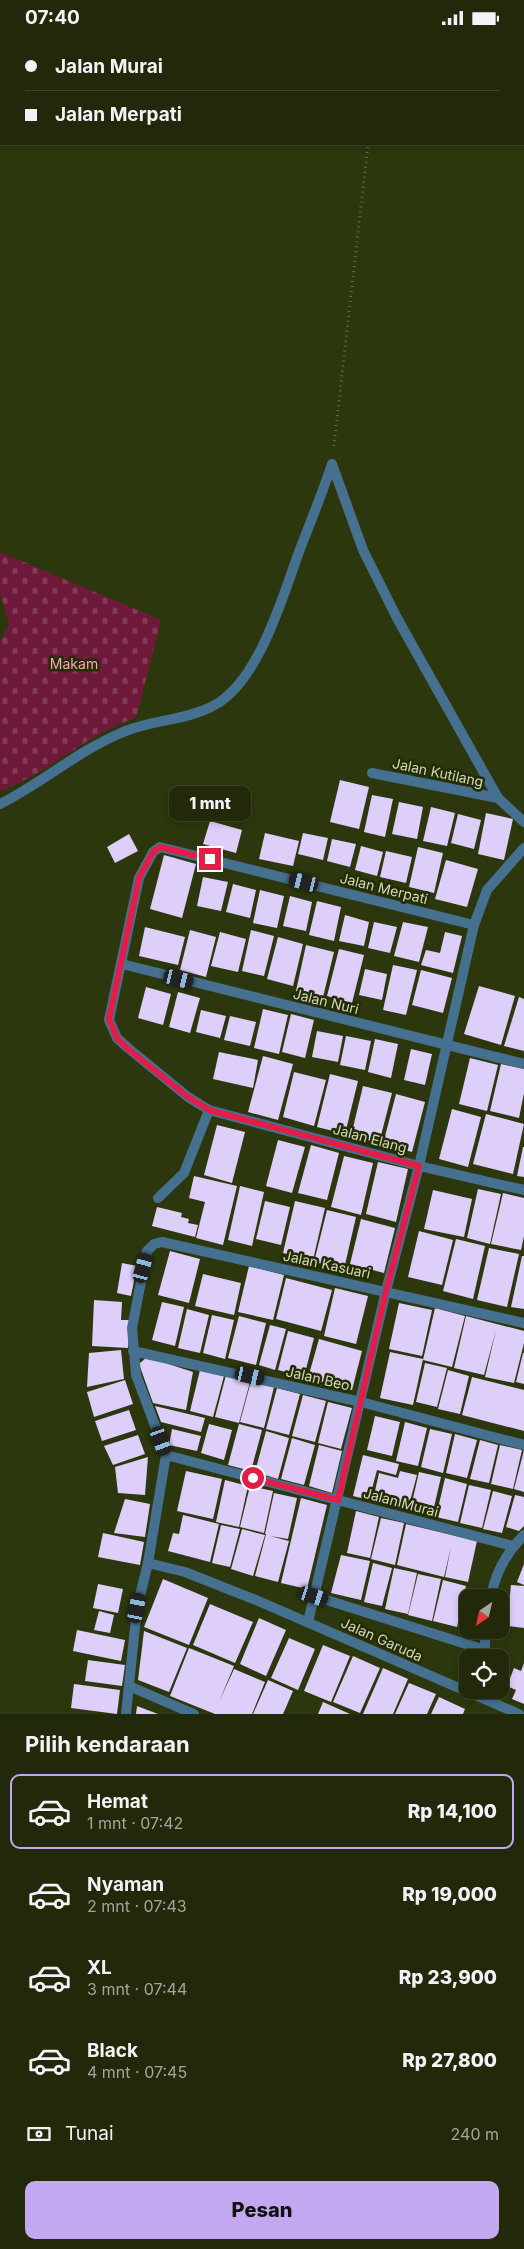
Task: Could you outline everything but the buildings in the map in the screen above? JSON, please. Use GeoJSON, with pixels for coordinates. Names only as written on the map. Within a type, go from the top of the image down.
{"type":"FeatureCollection","features":[{"type":"Feature","properties":{"kind":"street"},"geometry":{"type":"LineString","coordinates":[[332,464],[364,550],[393,610],[498,799],[524,822]]}},
{"type":"Feature","properties":{"kind":"street"},"geometry":{"type":"LineString","coordinates":[[0,803],[28,790],[97,745],[122,732],[212,707],[230,693],[247,674],[271,629],[332,464]]}},
{"type":"Feature","properties":{"kind":"street","name":"Jalan Kutilang"},"geometry":{"type":"LineString","coordinates":[[372,773],[498,799]]}},
{"type":"Feature","properties":{"kind":"street","name":"Jalan Elang"},"geometry":{"type":"LineString","coordinates":[[172,850],[160,847],[153,852],[139,878],[109,1019],[112,1031],[128,1049],[188,1097],[209,1110],[419,1166],[524,1190]]}},
{"type":"Feature","properties":{"kind":"street"},"geometry":{"type":"LineString","coordinates":[[308,1622],[386,1291],[419,1166],[474,925],[487,890],[524,848]]}},
{"type":"Feature","properties":{"kind":"street","name":"Jalan Merpati"},"geometry":{"type":"LineString","coordinates":[[172,850],[474,925]]}},
{"type":"Feature","properties":{"kind":"street","name":"Jalan Nuri"},"geometry":{"type":"LineString","coordinates":[[122,964],[524,1064]]}},
{"type":"Feature","properties":{"kind":"street"},"geometry":{"type":"LineString","coordinates":[[158,1197],[184,1173],[209,1110]]}},
{"type":"Feature","properties":{"kind":"street","name":"Jalan Kasuari"},"geometry":{"type":"LineString","coordinates":[[133,1351],[132,1327],[147,1251],[154,1244],[162,1241],[524,1323]]}},
{"type":"Feature","properties":{"kind":"street"},"geometry":{"type":"LineString","coordinates":[[126,1714],[137,1608],[148,1563],[166,1455],[136,1375],[133,1351]]}},
{"type":"Feature","properties":{"kind":"street","name":"Jalan Beo"},"geometry":{"type":"LineString","coordinates":[[133,1351],[361,1402],[524,1445]]}},
{"type":"Feature","properties":{"kind":"street","name":"Jalan Murai"},"geometry":{"type":"LineString","coordinates":[[166,1455],[513,1546]]}},
{"type":"Feature","properties":{"kind":"street"},"geometry":{"type":"LineString","coordinates":[[493,1589],[497,1575],[513,1546],[524,1535]]}},
{"type":"Feature","properties":{"kind":"street","name":"Jalan Garuda"},"geometry":{"type":"LineString","coordinates":[[148,1563],[185,1572],[459,1684]]}},
{"type":"Feature","properties":{"kind":"street"},"geometry":{"type":"LineString","coordinates":[[314,1596],[470,1649]]}},
{"type":"Feature","properties":{"kind":"street"},"geometry":{"type":"LineString","coordinates":[[129,1686],[194,1714]]}},
{"type":"Feature","properties":{"kind":"street","name":"Jalan Garuda"},"geometry":{"type":"LineString","coordinates":[[492,1699],[514,1713]]}},
{"type":"Feature","properties":{"kind":"path"},"geometry":{"type":"LineString","coordinates":[[332,464],[368,145]]}},
{"type":"Feature","properties":{"kind":"green space","name":"Makam"},"geometry":{"type":"Polygon","coordinates":[[[0,552],[161,620],[136,718],[84,743],[35,774],[0,791],[0,642],[9,624],[0,593],[0,552]]]}},
{"type":"Feature","properties":{"kind":"route"},"geometry":{"type":"LineString","coordinates":[[210,859],[160,847],[153,852],[146,863],[139,878],[109,1019],[112,1031],[128,1049],[173,1083],[188,1097],[209,1110],[419,1166],[386,1291],[338,1500],[253,1478]]}}]}
